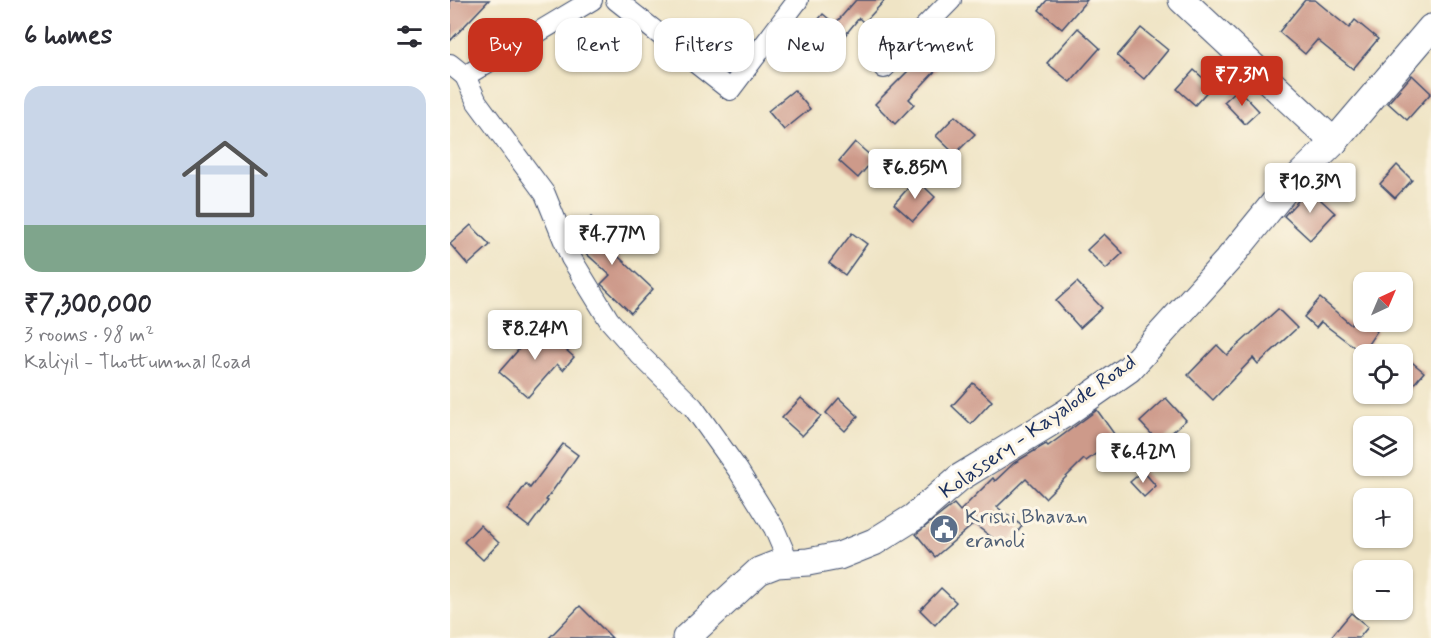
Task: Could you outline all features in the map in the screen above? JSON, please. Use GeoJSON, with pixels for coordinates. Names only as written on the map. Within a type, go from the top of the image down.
{"type":"FeatureCollection","features":[{"type":"Feature","properties":{"kind":"main road"},"geometry":{"type":"LineString","coordinates":[[1182,0],[1334,142]]}},
{"type":"Feature","properties":{"kind":"main road","name":"Kolassery - Kayalode Road"},"geometry":{"type":"LineString","coordinates":[[686,638],[759,571],[777,564],[839,556],[874,542],[914,516],[959,478],[1066,413],[1129,369],[1227,261],[1284,191],[1334,142],[1431,28]]}},
{"type":"Feature","properties":{"kind":"street"},"geometry":{"type":"LineString","coordinates":[[592,0],[458,70],[477,102],[545,194],[571,258],[609,320],[640,356],[699,416],[738,470],[768,518],[789,563]]}},
{"type":"Feature","properties":{"kind":"street"},"geometry":{"type":"LineString","coordinates":[[616,0],[730,90],[798,0]]}},
{"type":"Feature","properties":{"kind":"street"},"geometry":{"type":"LineString","coordinates":[[933,18],[951,0]]}},
{"type":"Feature","properties":{"kind":"building"},"geometry":{"type":"Polygon","coordinates":[[[450,0],[489,0],[472,18],[468,18],[468,22],[450,41],[450,0]]]}},
{"type":"Feature","properties":{"kind":"building"},"geometry":{"type":"Polygon","coordinates":[[[856,0],[885,0],[869,18],[858,18],[846,34],[846,18],[840,18],[856,0]]]}},
{"type":"Feature","properties":{"kind":"building"},"geometry":{"type":"Polygon","coordinates":[[[1047,0],[1087,0],[1062,29],[1039,10],[1047,0]]]}},
{"type":"Feature","properties":{"kind":"building"},"geometry":{"type":"Polygon","coordinates":[[[1305,0],[1315,0],[1349,28],[1355,20],[1378,39],[1353,69],[1317,40],[1305,54],[1279,32],[1305,0]]]}},
{"type":"Feature","properties":{"kind":"building"},"geometry":{"type":"Polygon","coordinates":[[[1078,28],[1100,48],[1070,82],[1047,63],[1078,28]]]}},
{"type":"Feature","properties":{"kind":"building"},"geometry":{"type":"Polygon","coordinates":[[[1141,28],[1168,50],[1144,79],[1117,56],[1141,28]]]}},
{"type":"Feature","properties":{"kind":"building"},"geometry":{"type":"Polygon","coordinates":[[[1194,70],[1212,86],[1195,105],[1177,89],[1194,70]]]}},
{"type":"Feature","properties":{"kind":"building"},"geometry":{"type":"Polygon","coordinates":[[[907,72],[934,72],[909,99],[914,104],[895,124],[875,104],[907,72]]]}},
{"type":"Feature","properties":{"kind":"building"},"geometry":{"type":"Polygon","coordinates":[[[1412,75],[1431,93],[1407,120],[1388,103],[1412,75]]]}},
{"type":"Feature","properties":{"kind":"building"},"geometry":{"type":"Polygon","coordinates":[[[1238,89],[1259,111],[1245,124],[1224,102],[1238,89]]]}},
{"type":"Feature","properties":{"kind":"building"},"geometry":{"type":"Polygon","coordinates":[[[794,90],[810,109],[784,130],[768,111],[794,90]]]}},
{"type":"Feature","properties":{"kind":"building"},"geometry":{"type":"Polygon","coordinates":[[[955,116],[975,134],[955,154],[936,136],[955,116]]]}},
{"type":"Feature","properties":{"kind":"building"},"geometry":{"type":"Polygon","coordinates":[[[855,142],[874,159],[858,178],[839,161],[855,142]]]}},
{"type":"Feature","properties":{"kind":"building"},"geometry":{"type":"Polygon","coordinates":[[[1397,165],[1412,180],[1395,198],[1380,184],[1397,165]]]}},
{"type":"Feature","properties":{"kind":"building"},"geometry":{"type":"Polygon","coordinates":[[[916,179],[935,197],[913,221],[894,204],[916,179]]]}},
{"type":"Feature","properties":{"kind":"building"},"geometry":{"type":"Polygon","coordinates":[[[1309,189],[1335,213],[1310,240],[1284,216],[1309,189]]]}},
{"type":"Feature","properties":{"kind":"building"},"geometry":{"type":"Polygon","coordinates":[[[591,217],[613,238],[606,245],[653,289],[631,313],[601,284],[610,275],[580,248],[574,235],[591,217]]]}},
{"type":"Feature","properties":{"kind":"building"},"geometry":{"type":"Polygon","coordinates":[[[471,225],[490,245],[468,265],[450,244],[471,225]]]}},
{"type":"Feature","properties":{"kind":"building"},"geometry":{"type":"Polygon","coordinates":[[[852,233],[867,244],[845,275],[829,263],[852,233]]]}},
{"type":"Feature","properties":{"kind":"building"},"geometry":{"type":"Polygon","coordinates":[[[1104,234],[1123,253],[1106,269],[1087,250],[1104,234]]]}},
{"type":"Feature","properties":{"kind":"building"},"geometry":{"type":"Polygon","coordinates":[[[1077,282],[1102,308],[1080,328],[1056,301],[1077,282]]]}},
{"type":"Feature","properties":{"kind":"building"},"geometry":{"type":"Polygon","coordinates":[[[1320,298],[1351,325],[1353,322],[1353,332],[1376,332],[1368,344],[1353,344],[1353,346],[1321,322],[1316,328],[1304,317],[1320,298]]]}},
{"type":"Feature","properties":{"kind":"building"},"geometry":{"type":"Polygon","coordinates":[[[1278,309],[1297,328],[1258,364],[1253,358],[1213,400],[1188,375],[1217,345],[1227,355],[1278,309]]]}},
{"type":"Feature","properties":{"kind":"building"},"geometry":{"type":"Polygon","coordinates":[[[535,323],[574,357],[563,370],[557,364],[528,397],[499,372],[528,339],[524,335],[535,323]]]}},
{"type":"Feature","properties":{"kind":"building"},"geometry":{"type":"Polygon","coordinates":[[[1413,363],[1424,372],[1413,385],[1413,363]]]}},
{"type":"Feature","properties":{"kind":"building"},"geometry":{"type":"Polygon","coordinates":[[[973,383],[992,401],[971,424],[952,406],[973,383]]]}},
{"type":"Feature","properties":{"kind":"building"},"geometry":{"type":"Polygon","coordinates":[[[801,398],[821,416],[802,436],[782,418],[801,398]]]}},
{"type":"Feature","properties":{"kind":"building"},"geometry":{"type":"Polygon","coordinates":[[[839,398],[858,416],[845,431],[826,413],[839,398]]]}},
{"type":"Feature","properties":{"kind":"building"},"geometry":{"type":"Polygon","coordinates":[[[1166,398],[1186,420],[1160,443],[1140,422],[1166,398]]]}},
{"type":"Feature","properties":{"kind":"building"},"geometry":{"type":"Polygon","coordinates":[[[1097,410],[1117,438],[1086,461],[1084,459],[1045,498],[1026,479],[997,507],[1022,526],[1006,548],[974,524],[935,557],[916,534],[954,504],[960,511],[993,478],[995,481],[1014,463],[1046,444],[1048,446],[1097,410]]]}},
{"type":"Feature","properties":{"kind":"building"},"geometry":{"type":"Polygon","coordinates":[[[563,444],[578,455],[529,527],[507,510],[526,484],[530,488],[563,444]]]}},
{"type":"Feature","properties":{"kind":"building"},"geometry":{"type":"Polygon","coordinates":[[[1143,471],[1156,486],[1144,497],[1130,482],[1143,471]]]}},
{"type":"Feature","properties":{"kind":"building"},"geometry":{"type":"Polygon","coordinates":[[[480,525],[499,543],[483,560],[464,542],[480,525]]]}},
{"type":"Feature","properties":{"kind":"building"},"geometry":{"type":"Polygon","coordinates":[[[941,588],[956,602],[935,625],[920,610],[941,588]]]}},
{"type":"Feature","properties":{"kind":"building"},"geometry":{"type":"Polygon","coordinates":[[[580,606],[612,638],[549,638],[580,606]]]}},
{"type":"Feature","properties":{"kind":"building"},"geometry":{"type":"Polygon","coordinates":[[[1351,613],[1353,620],[1360,620],[1368,627],[1359,638],[1330,638],[1351,613]]]}},
{"type":"Feature","properties":{"kind":"place","name":"Krishi Bhavan eranoli"},"geometry":{"type":"Point","coordinates":[944,529]}}]}
